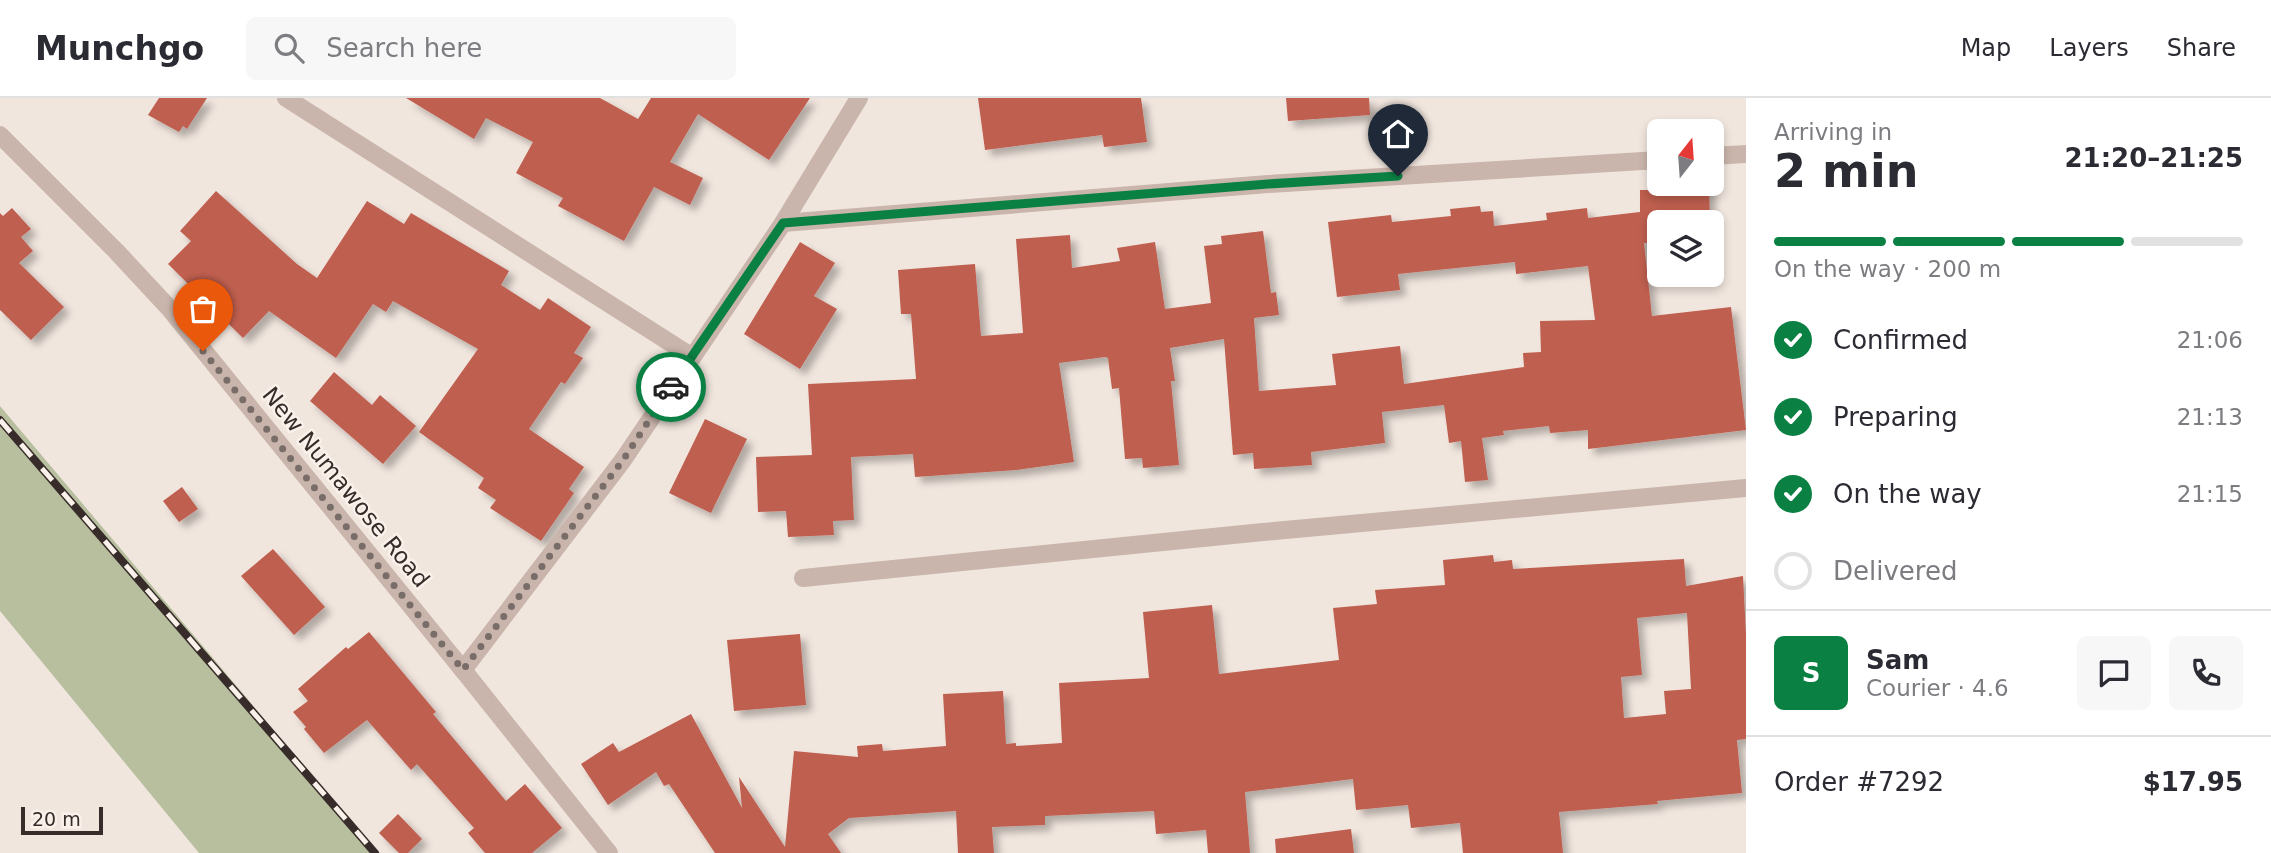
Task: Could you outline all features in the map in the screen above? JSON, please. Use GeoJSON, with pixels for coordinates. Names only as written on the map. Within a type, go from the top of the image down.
{"type":"FeatureCollection","features":[{"type":"Feature","properties":{"kind":"street"},"geometry":{"type":"LineString","coordinates":[[286,98],[691,356]]}},
{"type":"Feature","properties":{"kind":"street"},"geometry":{"type":"LineString","coordinates":[[463,670],[623,460],[783,223],[859,98]]}},
{"type":"Feature","properties":{"kind":"street","name":"New Numawose Road"},"geometry":{"type":"LineString","coordinates":[[0,135],[116,251],[169,309],[609,853]]}},
{"type":"Feature","properties":{"kind":"street"},"geometry":{"type":"LineString","coordinates":[[1724,155],[1746,154]]}},
{"type":"Feature","properties":{"kind":"street"},"geometry":{"type":"LineString","coordinates":[[783,223],[1268,184],[1647,161]]}},
{"type":"Feature","properties":{"kind":"street"},"geometry":{"type":"LineString","coordinates":[[803,579],[1263,532],[1746,488]]}},
{"type":"Feature","properties":{"kind":"green space"},"geometry":{"type":"Polygon","coordinates":[[[0,406],[374,853],[199,853],[0,611],[0,406]]]}},
{"type":"Feature","properties":{"kind":"building"},"geometry":{"type":"Polygon","coordinates":[[[159,98],[207,98],[187,129],[183,126],[179,132],[148,115],[159,98]]]}},
{"type":"Feature","properties":{"kind":"building"},"geometry":{"type":"Polygon","coordinates":[[[406,98],[600,98],[638,119],[651,98],[810,98],[769,160],[698,114],[670,162],[703,178],[690,205],[654,187],[624,241],[558,206],[563,198],[516,173],[533,142],[486,118],[474,139],[406,98]]]}},
{"type":"Feature","properties":{"kind":"building"},"geometry":{"type":"Polygon","coordinates":[[[978,98],[1141,98],[1147,142],[1104,147],[1102,135],[985,150],[978,98]]]}},
{"type":"Feature","properties":{"kind":"building"},"geometry":{"type":"Polygon","coordinates":[[[1286,98],[1369,98],[1370,115],[1288,121],[1286,98]]]}},
{"type":"Feature","properties":{"kind":"building"},"geometry":{"type":"Polygon","coordinates":[[[1640,190],[1647,190],[1647,196],[1709,196],[1710,210],[1647,210],[1647,243],[1644,243],[1647,287],[1652,316],[1731,307],[1746,430],[1588,449],[1588,430],[1550,433],[1549,426],[1503,431],[1504,435],[1482,438],[1488,480],[1465,482],[1461,441],[1449,443],[1444,405],[1382,412],[1385,443],[1311,452],[1312,465],[1254,469],[1253,453],[1233,455],[1224,339],[1170,348],[1175,381],[1171,381],[1179,465],[1143,468],[1142,458],[1125,459],[1119,388],[1112,389],[1108,358],[1105,357],[1059,363],[1074,462],[1016,470],[915,477],[913,454],[851,457],[854,520],[833,521],[834,535],[788,537],[786,511],[758,512],[756,457],[812,455],[808,384],[916,379],[911,314],[901,314],[898,270],[975,264],[981,336],[1023,333],[1016,239],[1070,235],[1072,268],[1120,261],[1117,248],[1155,242],[1165,309],[1211,303],[1204,246],[1222,244],[1221,236],[1263,231],[1271,293],[1276,292],[1279,315],[1254,318],[1259,391],[1336,385],[1332,354],[1400,346],[1404,384],[1524,367],[1523,353],[1541,352],[1540,321],[1595,320],[1588,266],[1516,274],[1515,262],[1398,274],[1400,290],[1337,297],[1328,222],[1391,215],[1392,222],[1451,216],[1450,209],[1480,206],[1481,212],[1493,211],[1494,226],[1547,220],[1546,213],[1587,208],[1588,218],[1640,212],[1640,190]]]}},
{"type":"Feature","properties":{"kind":"building"},"geometry":{"type":"Polygon","coordinates":[[[216,191],[297,264],[317,278],[367,201],[404,224],[411,213],[509,271],[501,285],[540,310],[548,298],[591,327],[574,353],[583,358],[565,384],[561,382],[529,429],[584,467],[569,489],[574,493],[541,541],[490,508],[496,500],[478,488],[484,478],[419,432],[478,349],[393,301],[386,312],[373,304],[336,358],[269,311],[243,338],[168,264],[191,241],[180,231],[216,191]]]}},
{"type":"Feature","properties":{"kind":"building"},"geometry":{"type":"Polygon","coordinates":[[[12,208],[31,229],[21,237],[33,251],[19,263],[64,307],[31,340],[0,310],[0,213],[3,216],[12,208]]]}},
{"type":"Feature","properties":{"kind":"building"},"geometry":{"type":"Polygon","coordinates":[[[800,242],[835,263],[814,296],[837,309],[800,369],[744,334],[800,242]]]}},
{"type":"Feature","properties":{"kind":"building"},"geometry":{"type":"Polygon","coordinates":[[[334,372],[372,405],[380,395],[416,426],[383,464],[310,401],[334,372]]]}},
{"type":"Feature","properties":{"kind":"building"},"geometry":{"type":"Polygon","coordinates":[[[705,419],[747,439],[711,513],[669,493],[705,419]]]}},
{"type":"Feature","properties":{"kind":"building"},"geometry":{"type":"Polygon","coordinates":[[[182,487],[198,509],[179,522],[163,501],[182,487]]]}},
{"type":"Feature","properties":{"kind":"building"},"geometry":{"type":"Polygon","coordinates":[[[273,549],[325,607],[294,635],[241,576],[273,549]]]}},
{"type":"Feature","properties":{"kind":"building"},"geometry":{"type":"Polygon","coordinates":[[[1493,555],[1494,562],[1512,560],[1513,569],[1684,559],[1686,586],[1743,576],[1746,739],[1737,740],[1742,793],[1657,801],[1658,804],[1559,812],[1563,853],[1463,853],[1460,823],[1411,828],[1408,805],[1356,810],[1353,779],[1245,792],[1250,853],[1208,853],[1206,830],[1156,834],[1154,811],[1045,816],[1045,825],[992,827],[994,853],[958,853],[956,811],[849,818],[828,834],[841,853],[715,853],[669,784],[664,786],[656,772],[608,805],[581,764],[613,743],[619,752],[691,714],[742,808],[739,777],[785,847],[794,751],[858,757],[857,746],[882,744],[883,751],[946,746],[943,694],[1003,691],[1006,744],[1016,743],[1016,746],[1062,743],[1059,683],[1149,678],[1143,612],[1212,605],[1219,674],[1339,660],[1333,608],[1377,604],[1375,590],[1445,585],[1443,560],[1493,555]],[[1687,613],[1637,618],[1642,675],[1621,677],[1624,718],[1666,714],[1664,691],[1691,689],[1687,613]]]}},
{"type":"Feature","properties":{"kind":"building"},"geometry":{"type":"Polygon","coordinates":[[[369,632],[506,801],[525,784],[562,828],[532,853],[485,853],[468,833],[474,828],[417,764],[411,770],[367,720],[324,753],[293,712],[308,701],[298,689],[346,647],[348,649],[369,632]]]}},
{"type":"Feature","properties":{"kind":"building"},"geometry":{"type":"Polygon","coordinates":[[[800,634],[806,705],[734,711],[727,640],[800,634]]]}},
{"type":"Feature","properties":{"kind":"building"},"geometry":{"type":"Polygon","coordinates":[[[398,814],[422,839],[408,853],[399,853],[379,833],[398,814]]]}},
{"type":"Feature","properties":{"kind":"building"},"geometry":{"type":"Polygon","coordinates":[[[1351,829],[1354,853],[1276,853],[1275,839],[1351,829]]]}},
{"type":"Feature","properties":{"kind":"railway"},"geometry":{"type":"LineString","coordinates":[[0,420],[375,853]]}},
{"type":"Feature","properties":{"kind":"way so far"},"geometry":{"type":"LineString","coordinates":[[203,351],[463,670],[623,460],[671,387]]}},
{"type":"Feature","properties":{"kind":"route"},"geometry":{"type":"LineString","coordinates":[[671,387],[783,223],[1398,176]]}}]}
